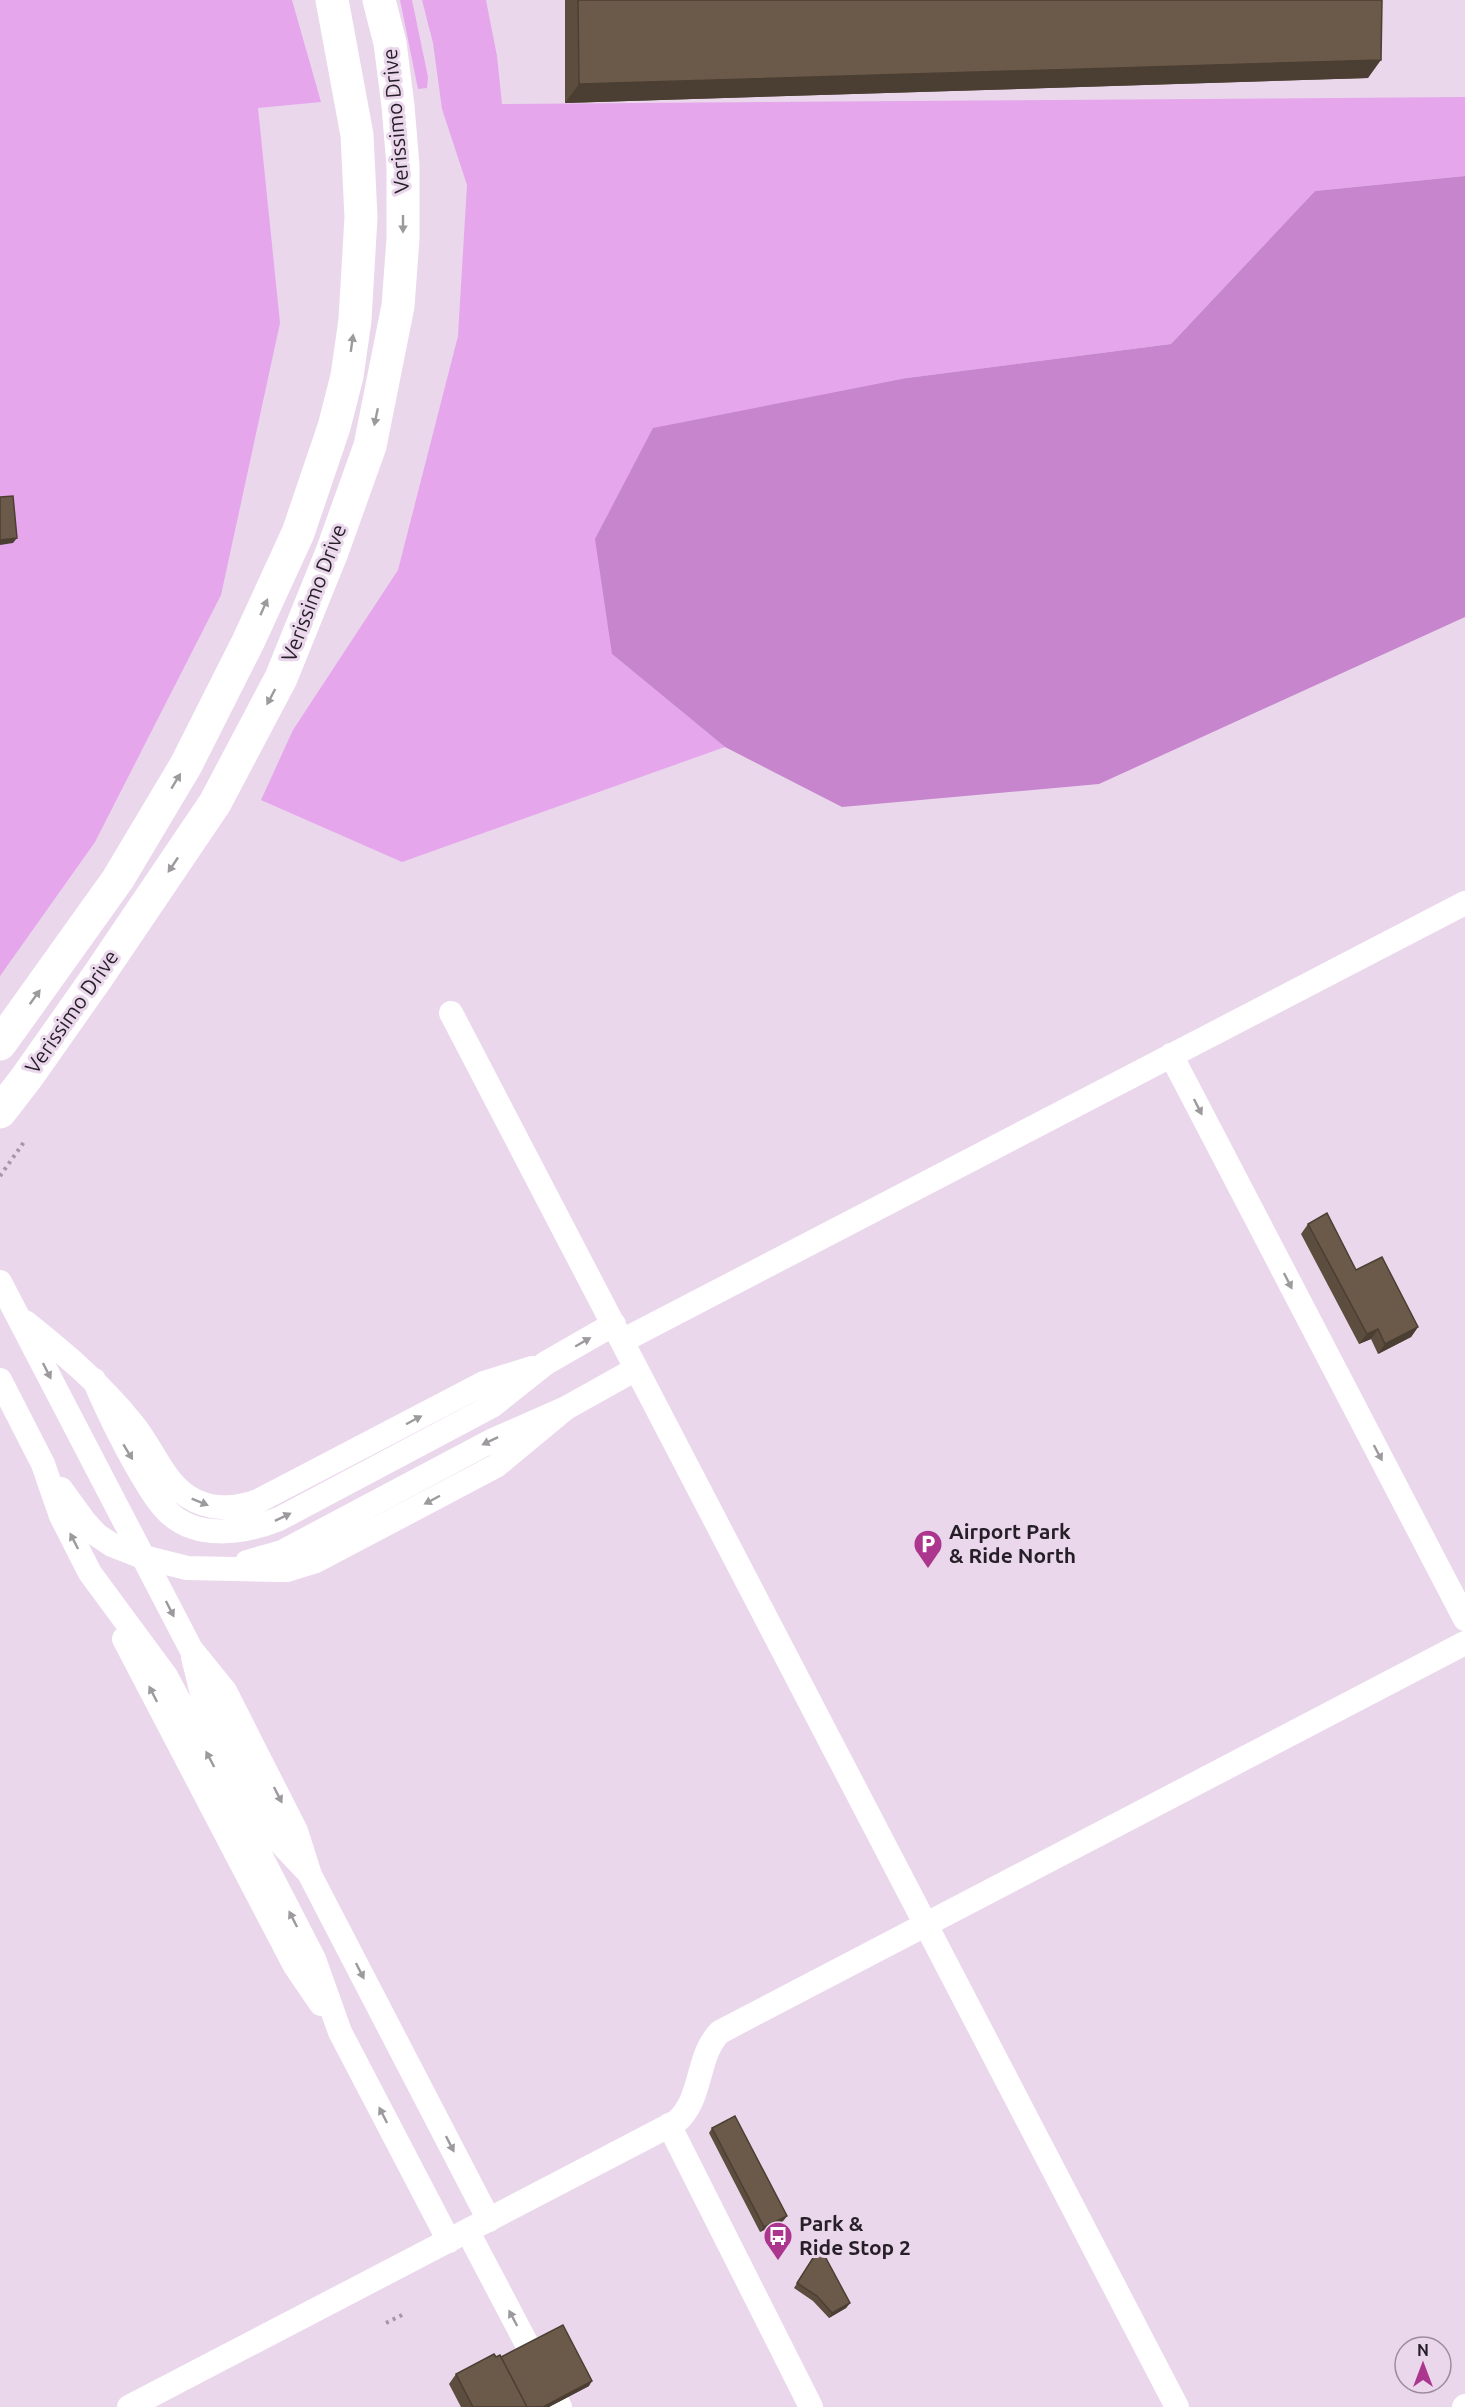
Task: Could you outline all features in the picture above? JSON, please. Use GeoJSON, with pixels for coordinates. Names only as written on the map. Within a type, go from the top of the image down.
{"type":"FeatureCollection","features":[{"type":"Feature","properties":{"kind":"street","name":"Verissimo Drive"},"geometry":{"type":"LineString","coordinates":[[0,1044],[118,879],[186,765],[248,642],[298,533],[334,427],[347,376],[355,320],[361,218],[357,135],[332,0]]}},
{"type":"Feature","properties":{"kind":"street","name":"Verissimo Drive"},"geometry":{"type":"LineString","coordinates":[[0,1112],[98,976],[215,803],[281,678],[332,552],[370,446],[398,306],[403,239],[403,165],[398,106],[390,43],[379,0]]}},
{"type":"Feature","properties":{"kind":"lane"},"geometry":{"type":"LineString","coordinates":[[15,1310],[24,1321],[94,1380],[134,1424],[168,1479],[177,1488],[202,1503],[231,1508],[258,1502],[484,1383],[546,1363],[618,1332],[1171,1055],[1465,903]]}},
{"type":"Feature","properties":{"kind":"lane"},"geometry":{"type":"LineString","coordinates":[[451,1013],[1177,2407]]}},
{"type":"Feature","properties":{"kind":"lane"},"geometry":{"type":"LineString","coordinates":[[1171,1055],[1465,1619]]}},
{"type":"Feature","properties":{"kind":"lane"},"geometry":{"type":"LineString","coordinates":[[0,1282],[191,1648],[225,1691],[296,1831],[310,1875],[489,2220]]}},
{"type":"Feature","properties":{"kind":"lane"},"geometry":{"type":"LineString","coordinates":[[43,1464],[85,1522],[112,1545],[143,1557],[187,1568],[287,1570],[316,1561],[496,1466],[566,1408],[636,1369]]}},
{"type":"Feature","properties":{"kind":"lane"},"geometry":{"type":"LineString","coordinates":[[0,1380],[43,1464],[61,1516],[90,1573],[166,1676],[314,1959],[340,2032],[560,2407]]}},
{"type":"Feature","properties":{"kind":"lane"},"geometry":{"type":"LineString","coordinates":[[129,2407],[669,2125],[687,2111],[712,2041],[720,2032],[1465,1643]]}},
{"type":"Feature","properties":{"kind":"lane"},"geometry":{"type":"LineString","coordinates":[[669,2125],[811,2407]]}},
{"type":"Feature","properties":{"kind":"path"},"geometry":{"type":"LineString","coordinates":[[386,2323],[406,2313]]}},
{"type":"Feature","properties":{"kind":"shaded area"},"geometry":{"type":"Polygon","coordinates":[[[0,0],[292,0],[321,102],[258,108],[280,323],[221,595],[95,842],[0,976],[0,0]]]}},
{"type":"Feature","properties":{"kind":"shaded area"},"geometry":{"type":"Polygon","coordinates":[[[400,0],[412,0],[428,77],[427,88],[418,89],[400,0]]]}},
{"type":"Feature","properties":{"kind":"shaded area"},"geometry":{"type":"Polygon","coordinates":[[[422,0],[486,0],[497,56],[502,104],[1465,97],[1465,176],[1315,191],[1171,344],[907,378],[612,654],[725,747],[402,862],[261,800],[293,730],[398,570],[458,336],[467,185],[442,109],[433,43],[422,0]]]}},
{"type":"Feature","properties":{"kind":"shaded area"},"geometry":{"type":"Polygon","coordinates":[[[1465,176],[1465,617],[1099,784],[842,807],[725,747],[612,654],[595,539],[653,428],[907,378],[1171,344],[1315,191],[1465,176]]]}},
{"type":"Feature","properties":{"kind":"building"},"geometry":{"type":"Polygon","coordinates":[[[578,0],[1382,0],[1381,60],[579,84],[578,0]]]}},
{"type":"Feature","properties":{"kind":"building"},"geometry":{"type":"Polygon","coordinates":[[[13,496],[17,538],[0,540],[0,497],[13,496]]]}},
{"type":"Feature","properties":{"kind":"building"},"geometry":{"type":"Polygon","coordinates":[[[1327,1213],[1356,1270],[1382,1257],[1418,1327],[1385,1344],[1378,1329],[1367,1334],[1308,1224],[1327,1213]]]}},
{"type":"Feature","properties":{"kind":"building"},"geometry":{"type":"Polygon","coordinates":[[[735,2116],[787,2216],[764,2227],[712,2128],[735,2116]]]}},
{"type":"Feature","properties":{"kind":"building"},"geometry":{"type":"Polygon","coordinates":[[[820,2247],[850,2303],[832,2313],[817,2296],[797,2283],[820,2247]]]}},
{"type":"Feature","properties":{"kind":"building"},"geometry":{"type":"Polygon","coordinates":[[[563,2325],[592,2381],[543,2407],[527,2407],[501,2357],[563,2325]]]}},
{"type":"Feature","properties":{"kind":"building"},"geometry":{"type":"Polygon","coordinates":[[[494,2354],[496,2357],[500,2355],[527,2407],[473,2407],[456,2374],[494,2354]]]}},
{"type":"Feature","properties":{"kind":"place","name":"Airport Park & Ride North"},"geometry":{"type":"Point","coordinates":[928,1570]}},
{"type":"Feature","properties":{"kind":"place","name":"Park & Ride Stop 2"},"geometry":{"type":"Point","coordinates":[778,2262]}}]}
